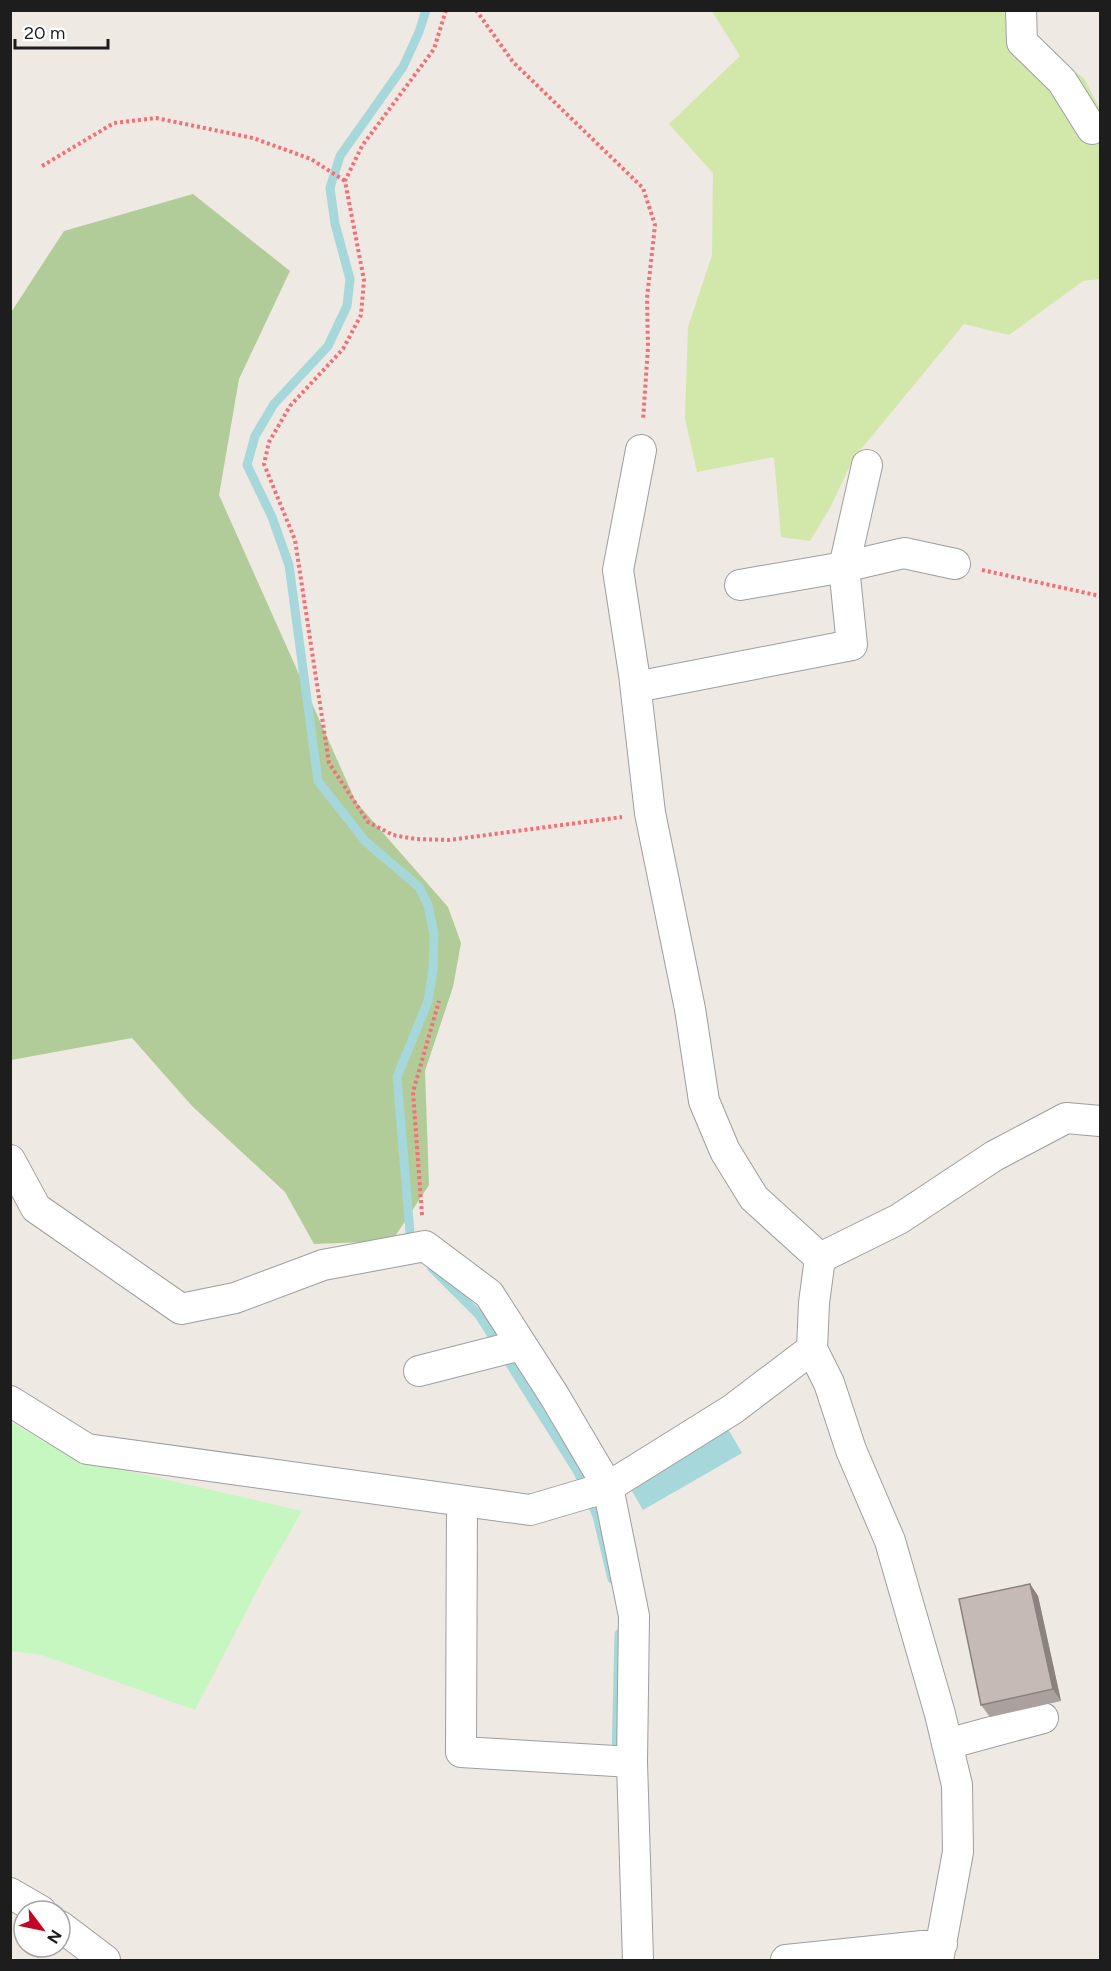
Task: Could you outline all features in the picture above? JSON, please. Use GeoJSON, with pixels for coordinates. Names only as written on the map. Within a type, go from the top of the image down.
{"type":"FeatureCollection","features":[{"type":"Feature","properties":{"kind":"street"},"geometry":{"type":"LineString","coordinates":[[1021,10],[1022,42],[1062,81],[1098,132]]}},
{"type":"Feature","properties":{"kind":"street"},"geometry":{"type":"LineString","coordinates":[[641,450],[618,570],[636,687],[650,813],[690,1009],[704,1101],[725,1151],[754,1198],[820,1258]]}},
{"type":"Feature","properties":{"kind":"street"},"geometry":{"type":"LineString","coordinates":[[636,687],[852,645],[844,567],[867,465]]}},
{"type":"Feature","properties":{"kind":"street"},"geometry":{"type":"LineString","coordinates":[[740,585],[844,567],[904,553],[955,564]]}},
{"type":"Feature","properties":{"kind":"street"},"geometry":{"type":"LineString","coordinates":[[820,1258],[899,1219],[993,1156],[1066,1118],[1101,1122]]}},
{"type":"Feature","properties":{"kind":"street"},"geometry":{"type":"LineString","coordinates":[[10,1160],[36,1208],[181,1310],[235,1298],[323,1265],[425,1246],[489,1294],[608,1487],[634,1616],[632,1762],[638,1960]]}},
{"type":"Feature","properties":{"kind":"street"},"geometry":{"type":"LineString","coordinates":[[798,1960],[940,1952],[958,1852],[957,1785],[890,1541],[847,1440],[829,1383],[812,1349],[814,1303],[820,1258]]}},
{"type":"Feature","properties":{"kind":"street"},"geometry":{"type":"LineString","coordinates":[[419,1371],[521,1346]]}},
{"type":"Feature","properties":{"kind":"street"},"geometry":{"type":"LineString","coordinates":[[10,1401],[87,1449],[530,1510],[608,1487],[733,1409],[812,1349]]}},
{"type":"Feature","properties":{"kind":"street"},"geometry":{"type":"LineString","coordinates":[[462,1501],[461,1752],[632,1762]]}},
{"type":"Feature","properties":{"kind":"street"},"geometry":{"type":"LineString","coordinates":[[947,1744],[1043,1719]]}},
{"type":"Feature","properties":{"kind":"street"},"geometry":{"type":"LineString","coordinates":[[72,1935],[105,1960]]}},
{"type":"Feature","properties":{"kind":"path"},"geometry":{"type":"LineString","coordinates":[[446,10],[434,49],[362,146],[345,181],[364,280],[361,315],[343,349],[290,406],[269,442],[264,464],[295,540],[329,763],[368,822],[393,835],[415,839],[449,840],[650,813]]}},
{"type":"Feature","properties":{"kind":"path"},"geometry":{"type":"LineString","coordinates":[[476,10],[513,62],[644,188],[655,225],[647,298],[648,347],[641,450]]}},
{"type":"Feature","properties":{"kind":"path"},"geometry":{"type":"LineString","coordinates":[[42,166],[114,123],[156,118],[253,138],[312,159],[345,181]]}},
{"type":"Feature","properties":{"kind":"path"},"geometry":{"type":"LineString","coordinates":[[955,564],[1101,596]]}},
{"type":"Feature","properties":{"kind":"path"},"geometry":{"type":"LineString","coordinates":[[425,1246],[413,1092],[439,1001]]}},
{"type":"Feature","properties":{"kind":"green space"},"geometry":{"type":"Polygon","coordinates":[[[712,11],[1023,11],[1037,47],[1084,78],[1100,109],[1100,279],[1083,281],[1009,335],[964,324],[853,459],[831,506],[810,541],[781,537],[774,457],[697,472],[685,418],[688,327],[712,255],[713,173],[669,124],[740,56],[712,11]]]}},
{"type":"Feature","properties":{"kind":"green space"},"geometry":{"type":"Polygon","coordinates":[[[193,194],[290,271],[239,379],[219,495],[356,802],[448,907],[461,943],[453,987],[425,1071],[429,1185],[392,1241],[314,1244],[285,1192],[192,1106],[132,1038],[11,1060],[10,314],[64,231],[193,194]]]}},
{"type":"Feature","properties":{"kind":"green space"},"geometry":{"type":"Polygon","coordinates":[[[10,1422],[77,1459],[302,1511],[264,1577],[195,1710],[42,1655],[11,1651],[10,1422]]]}},
{"type":"Feature","properties":{"kind":"water"},"geometry":{"type":"Polygon","coordinates":[[[728,1429],[742,1453],[643,1510],[629,1486],[728,1429]]]}},
{"type":"Feature","properties":{"kind":"building"},"geometry":{"type":"Polygon","coordinates":[[[1030,1584],[1053,1689],[981,1705],[959,1599],[1030,1584]]]}},
{"type":"Feature","properties":{"kind":"waterway"},"geometry":{"type":"LineString","coordinates":[[411,1245],[397,1077],[428,1001],[433,970],[434,934],[428,905],[419,887],[365,841],[318,781],[289,565],[272,517],[247,465],[255,436],[274,404],[328,346],[347,306],[350,279],[335,224],[330,188],[340,156],[403,67],[426,10]]}},
{"type":"Feature","properties":{"kind":"waterway"},"geometry":{"type":"LineString","coordinates":[[432,1268],[479,1315],[578,1472],[597,1516],[612,1579]]}},
{"type":"Feature","properties":{"kind":"waterway"},"geometry":{"type":"LineString","coordinates":[[616,1758],[619,1634]]}}]}
